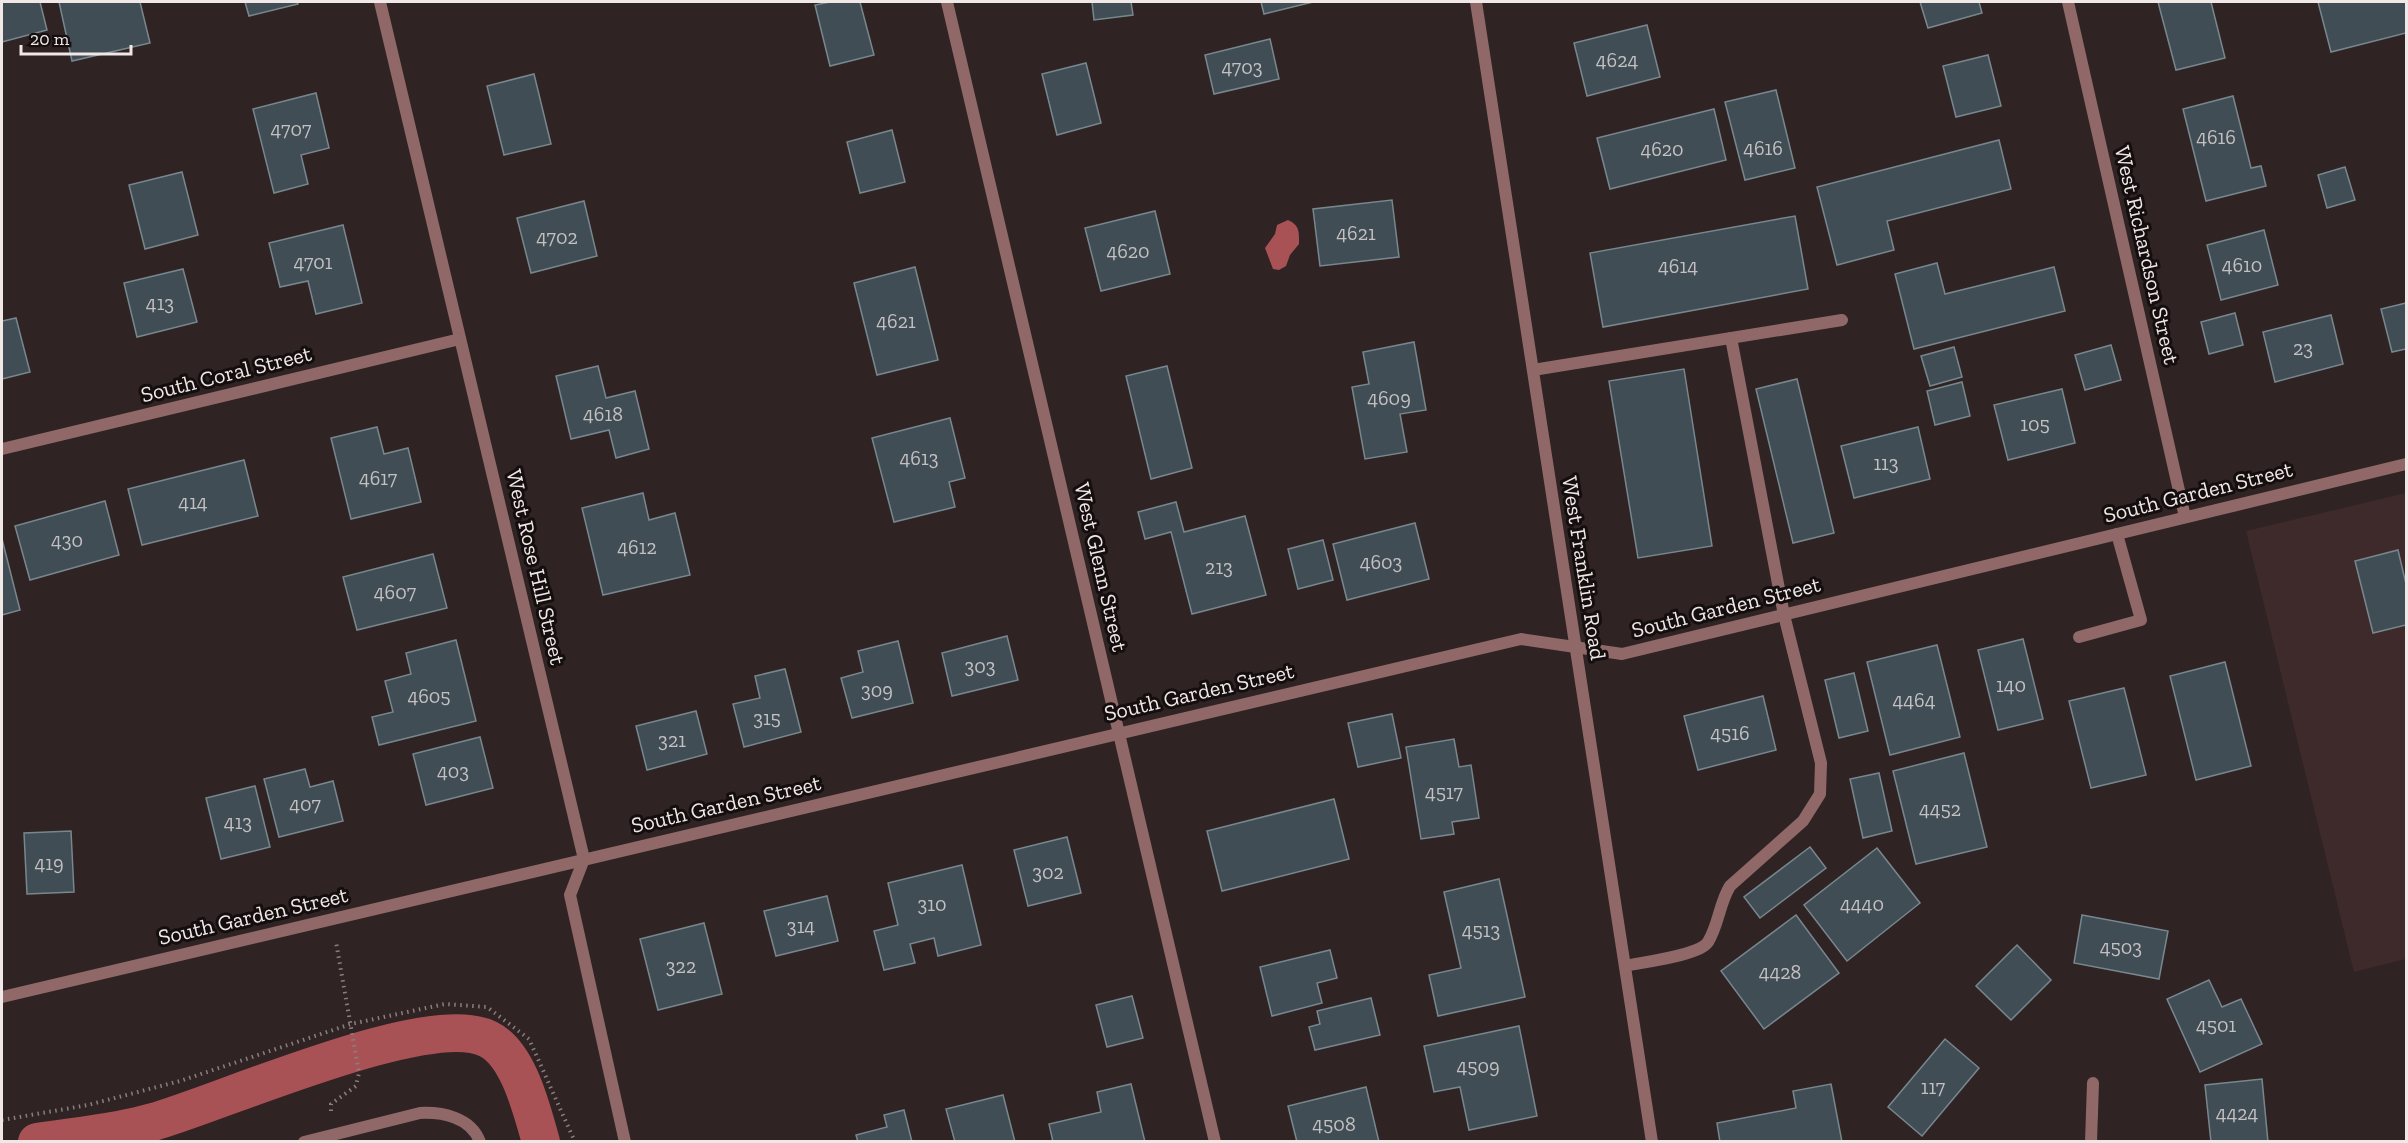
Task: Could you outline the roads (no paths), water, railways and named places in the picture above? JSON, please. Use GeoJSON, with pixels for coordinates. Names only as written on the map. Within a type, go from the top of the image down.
{"type":"FeatureCollection","features":[{"type":"Feature","properties":{"kind":"street","name":"West Rose Hill Street"},"geometry":{"type":"LineString","coordinates":[[380,2],[584,859]]}},
{"type":"Feature","properties":{"kind":"street","name":"West Glenn Street"},"geometry":{"type":"LineString","coordinates":[[947,2],[1215,1142]]}},
{"type":"Feature","properties":{"kind":"street","name":"West Franklin Road"},"geometry":{"type":"LineString","coordinates":[[1476,2],[1652,1142]]}},
{"type":"Feature","properties":{"kind":"street","name":"West Richardson Street"},"geometry":{"type":"LineString","coordinates":[[2068,2],[2185,517]]}},
{"type":"Feature","properties":{"kind":"street"},"geometry":{"type":"LineString","coordinates":[[1533,370],[1842,320]]}},
{"type":"Feature","properties":{"kind":"street"},"geometry":{"type":"LineString","coordinates":[[1624,966],[1696,951],[1707,944],[1716,922],[1721,900],[1730,886],[1803,821],[1820,794],[1821,762],[1784,615],[1731,338]]}},
{"type":"Feature","properties":{"kind":"street","name":"South Coral Street"},"geometry":{"type":"LineString","coordinates":[[2,449],[460,339]]}},
{"type":"Feature","properties":{"kind":"street","name":"South Garden Street"},"geometry":{"type":"LineString","coordinates":[[2,997],[1521,639],[1622,654],[2406,464]]}},
{"type":"Feature","properties":{"kind":"street"},"geometry":{"type":"LineString","coordinates":[[2079,637],[2141,620],[2117,534]]}},
{"type":"Feature","properties":{"kind":"street"},"geometry":{"type":"LineString","coordinates":[[584,859],[570,894],[625,1142]]}},
{"type":"Feature","properties":{"kind":"street"},"geometry":{"type":"LineString","coordinates":[[2091,1142],[2093,1083]]}},
{"type":"Feature","properties":{"kind":"street"},"geometry":{"type":"LineString","coordinates":[[304,1142],[420,1113],[438,1112],[455,1117],[468,1126],[480,1142]]}},
{"type":"Feature","properties":{"kind":"waterway"},"geometry":{"type":"LineString","coordinates":[[37,1142],[139,1126],[273,1079],[374,1047],[420,1037],[459,1033],[488,1039],[499,1046],[508,1057],[523,1084],[541,1142]]}}]}
